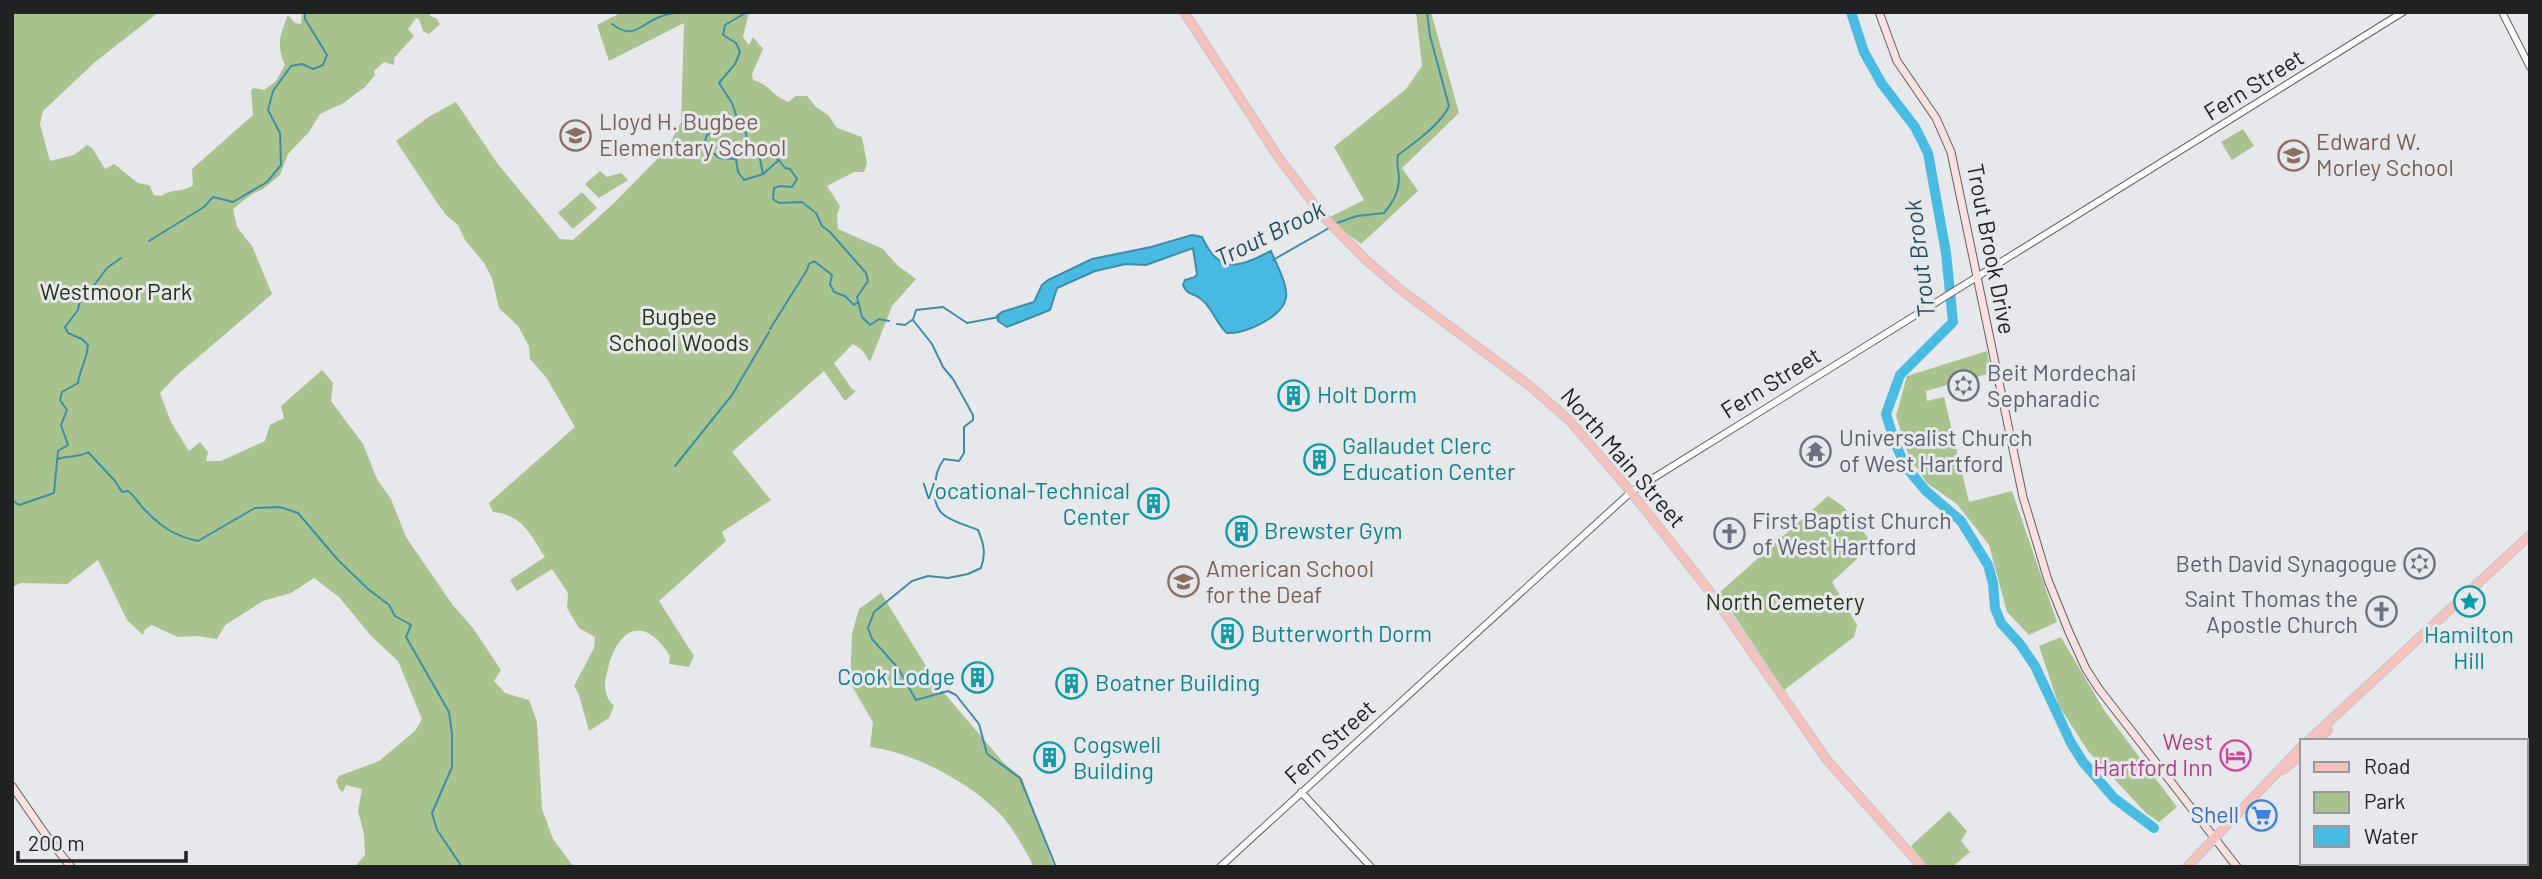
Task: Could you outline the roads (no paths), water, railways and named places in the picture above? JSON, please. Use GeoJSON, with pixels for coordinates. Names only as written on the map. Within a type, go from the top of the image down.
{"type":"FeatureCollection","features":[{"type":"Feature","properties":{"kind":"main road","name":"North Main Street"},"geometry":{"type":"LineString","coordinates":[[1184,12],[1279,158],[1323,216],[1366,260],[1401,290],[1557,408],[1631,492],[1711,593],[1826,760],[1922,867]]}},
{"type":"Feature","properties":{"kind":"main road","name":"Trout Brook Drive"},"geometry":{"type":"LineString","coordinates":[[1879,12],[1897,61],[1930,108],[1947,141],[1954,162],[2023,497],[2049,580],[2069,632],[2086,669],[2099,689],[2237,867]]}},
{"type":"Feature","properties":{"kind":"main road"},"geometry":{"type":"LineString","coordinates":[[2319,739],[2331,724],[2530,535]]}},
{"type":"Feature","properties":{"kind":"main road"},"geometry":{"type":"LineString","coordinates":[[2311,739],[2331,724],[2530,542]]}},
{"type":"Feature","properties":{"kind":"main road"},"geometry":{"type":"LineString","coordinates":[[2281,771],[2300,749]]}},
{"type":"Feature","properties":{"kind":"main road"},"geometry":{"type":"LineString","coordinates":[[2187,867],[2214,837],[2300,756]]}},
{"type":"Feature","properties":{"kind":"main road"},"geometry":{"type":"LineString","coordinates":[[12,786],[71,867]]}},
{"type":"Feature","properties":{"kind":"street","name":"Fern Street"},"geometry":{"type":"LineString","coordinates":[[1220,867],[1631,492],[2403,12]]}},
{"type":"Feature","properties":{"kind":"street"},"geometry":{"type":"LineString","coordinates":[[2502,12],[2530,67]]}},
{"type":"Feature","properties":{"kind":"street"},"geometry":{"type":"LineString","coordinates":[[1301,792],[1371,867]]}},
{"type":"Feature","properties":{"kind":"water"},"geometry":{"type":"Polygon","coordinates":[[[1192,235],[1202,237],[1216,258],[1231,265],[1249,261],[1271,251],[1286,292],[1283,305],[1270,318],[1252,328],[1227,333],[1205,303],[1188,292],[1183,285],[1185,280],[1197,274],[1193,248],[1146,265],[1126,264],[1095,271],[1057,288],[1050,310],[1007,327],[998,321],[997,316],[1002,312],[1034,302],[1042,285],[1048,280],[1092,259],[1151,247],[1192,235]]]}},
{"type":"Feature","properties":{"kind":"waterway"},"geometry":{"type":"LineString","coordinates":[[149,241],[204,207],[213,197],[233,202],[267,182],[281,165],[280,133],[268,110],[273,91],[291,66],[302,64],[313,69],[323,65],[327,55],[305,19],[305,12]]}},
{"type":"Feature","properties":{"kind":"waterway"},"geometry":{"type":"LineString","coordinates":[[612,24],[630,31],[678,12]]}},
{"type":"Feature","properties":{"kind":"waterway"},"geometry":{"type":"LineString","coordinates":[[747,12],[725,25],[723,35],[736,43],[740,52],[735,64],[719,83],[732,103],[740,127],[707,135],[704,145],[719,158],[736,159],[738,172],[744,180],[763,174],[779,160],[785,168],[790,169],[797,179],[792,187],[774,188],[773,199],[779,203],[802,202],[816,213],[822,226],[866,273],[868,281],[857,297],[862,317],[870,325],[879,319],[889,321]]}},
{"type":"Feature","properties":{"kind":"waterway","name":"Trout Brook"},"geometry":{"type":"LineString","coordinates":[[1337,223],[1357,216],[1384,213],[1398,189],[1398,155],[1434,126],[1449,106],[1430,36],[1427,12]]}},
{"type":"Feature","properties":{"kind":"waterway","name":"Trout Brook"},"geometry":{"type":"LineString","coordinates":[[1851,12],[1864,52],[1882,84],[1915,127],[1928,153],[1946,253],[1953,322],[1900,375],[1886,414],[1895,443],[1906,467],[1926,491],[1961,521],[1988,565],[1995,608],[2001,623],[2035,666],[2071,743],[2083,762],[2114,798],[2154,828]]}},
{"type":"Feature","properties":{"kind":"waterway"},"geometry":{"type":"LineString","coordinates":[[741,127],[746,133],[747,144],[767,148],[778,160]]}},
{"type":"Feature","properties":{"kind":"waterway"},"geometry":{"type":"LineString","coordinates":[[737,159],[748,152],[756,153],[763,174]]}},
{"type":"Feature","properties":{"kind":"waterway","name":"Trout Brook"},"geometry":{"type":"LineString","coordinates":[[1273,260],[1329,228]]}},
{"type":"Feature","properties":{"kind":"waterway"},"geometry":{"type":"LineString","coordinates":[[12,500],[19,505],[54,493],[58,451],[68,445],[61,425],[67,410],[60,400],[62,392],[78,383],[88,345],[68,333],[65,327],[78,310],[81,294],[89,292],[107,268],[121,258]]}},
{"type":"Feature","properties":{"kind":"waterway"},"geometry":{"type":"LineString","coordinates":[[770,329],[809,264],[814,261],[832,275],[830,284],[834,292],[845,296],[854,305],[858,302]]}},
{"type":"Feature","properties":{"kind":"waterway","name":"Trout Brook"},"geometry":{"type":"LineString","coordinates":[[999,317],[967,323],[943,307],[916,310],[913,320],[932,344],[973,415],[973,420],[964,427],[964,453],[959,461],[944,459],[937,472],[935,497],[940,511],[946,516],[978,530],[984,549],[981,568],[948,578],[928,576],[912,581],[874,612],[868,628],[872,639],[898,668],[916,700],[948,691],[956,695],[979,724],[987,754],[1020,778],[1056,867]]}},
{"type":"Feature","properties":{"kind":"waterway"},"geometry":{"type":"LineString","coordinates":[[897,324],[905,325],[912,320]]}},
{"type":"Feature","properties":{"kind":"waterway"},"geometry":{"type":"LineString","coordinates":[[675,466],[732,395],[769,332]]}},
{"type":"Feature","properties":{"kind":"waterway"},"geometry":{"type":"LineString","coordinates":[[58,459],[88,452],[122,492],[128,491],[168,530],[189,539],[198,541],[255,508],[280,507],[298,513],[338,560],[389,605],[395,616],[411,625],[406,637],[449,712],[452,767],[432,813],[437,830],[462,867]]}},
{"type":"Feature","properties":{"kind":"place","name":"Lloyd H. Bugbee Elementary School"},"geometry":{"type":"Point","coordinates":[576,135]}},
{"type":"Feature","properties":{"kind":"place","name":"Edward W. Morley School"},"geometry":{"type":"Point","coordinates":[2293,155]}},
{"type":"Feature","properties":{"kind":"place","name":"Beit Mordechai Sepharadic"},"geometry":{"type":"Point","coordinates":[1964,386]}},
{"type":"Feature","properties":{"kind":"place","name":"Holt Dorm"},"geometry":{"type":"Point","coordinates":[1294,395]}},
{"type":"Feature","properties":{"kind":"place","name":"Universalist Church of West Hartford"},"geometry":{"type":"Point","coordinates":[1816,451]}},
{"type":"Feature","properties":{"kind":"place","name":"Gallaudet Clerc Education Center"},"geometry":{"type":"Point","coordinates":[1319,459]}},
{"type":"Feature","properties":{"kind":"place","name":"Vocational-Technical Center"},"geometry":{"type":"Point","coordinates":[1153,504]}},
{"type":"Feature","properties":{"kind":"place","name":"Brewster Gym"},"geometry":{"type":"Point","coordinates":[1241,531]}},
{"type":"Feature","properties":{"kind":"place","name":"First Baptist Church of West Hartford"},"geometry":{"type":"Point","coordinates":[1729,534]}},
{"type":"Feature","properties":{"kind":"place","name":"Beth David Synagogue"},"geometry":{"type":"Point","coordinates":[2420,564]}},
{"type":"Feature","properties":{"kind":"place","name":"American School for the Deaf"},"geometry":{"type":"Point","coordinates":[1183,582]}},
{"type":"Feature","properties":{"kind":"place","name":"Hamilton Hill"},"geometry":{"type":"Point","coordinates":[2469,601]}},
{"type":"Feature","properties":{"kind":"place","name":"Saint Thomas the Apostle Church"},"geometry":{"type":"Point","coordinates":[2381,612]}},
{"type":"Feature","properties":{"kind":"place","name":"Butterworth Dorm"},"geometry":{"type":"Point","coordinates":[1228,634]}},
{"type":"Feature","properties":{"kind":"place","name":"Cook Lodge"},"geometry":{"type":"Point","coordinates":[978,677]}},
{"type":"Feature","properties":{"kind":"place","name":"Boatner Building"},"geometry":{"type":"Point","coordinates":[1072,683]}},
{"type":"Feature","properties":{"kind":"place","name":"West Hartford Inn"},"geometry":{"type":"Point","coordinates":[2236,755]}},
{"type":"Feature","properties":{"kind":"place","name":"Cogswell Building"},"geometry":{"type":"Point","coordinates":[1050,758]}},
{"type":"Feature","properties":{"kind":"place","name":"Shell"},"geometry":{"type":"Point","coordinates":[2262,815]}},
{"type":"Feature","properties":{"kind":"park label","name":"Westmoor Park"},"geometry":{"type":"Point","coordinates":[116,292]}},
{"type":"Feature","properties":{"kind":"park label","name":"Bugbee School Woods"},"geometry":{"type":"Point","coordinates":[679,330]}},
{"type":"Feature","properties":{"kind":"park label","name":"North Cemetery"},"geometry":{"type":"Point","coordinates":[1785,602]}}]}
